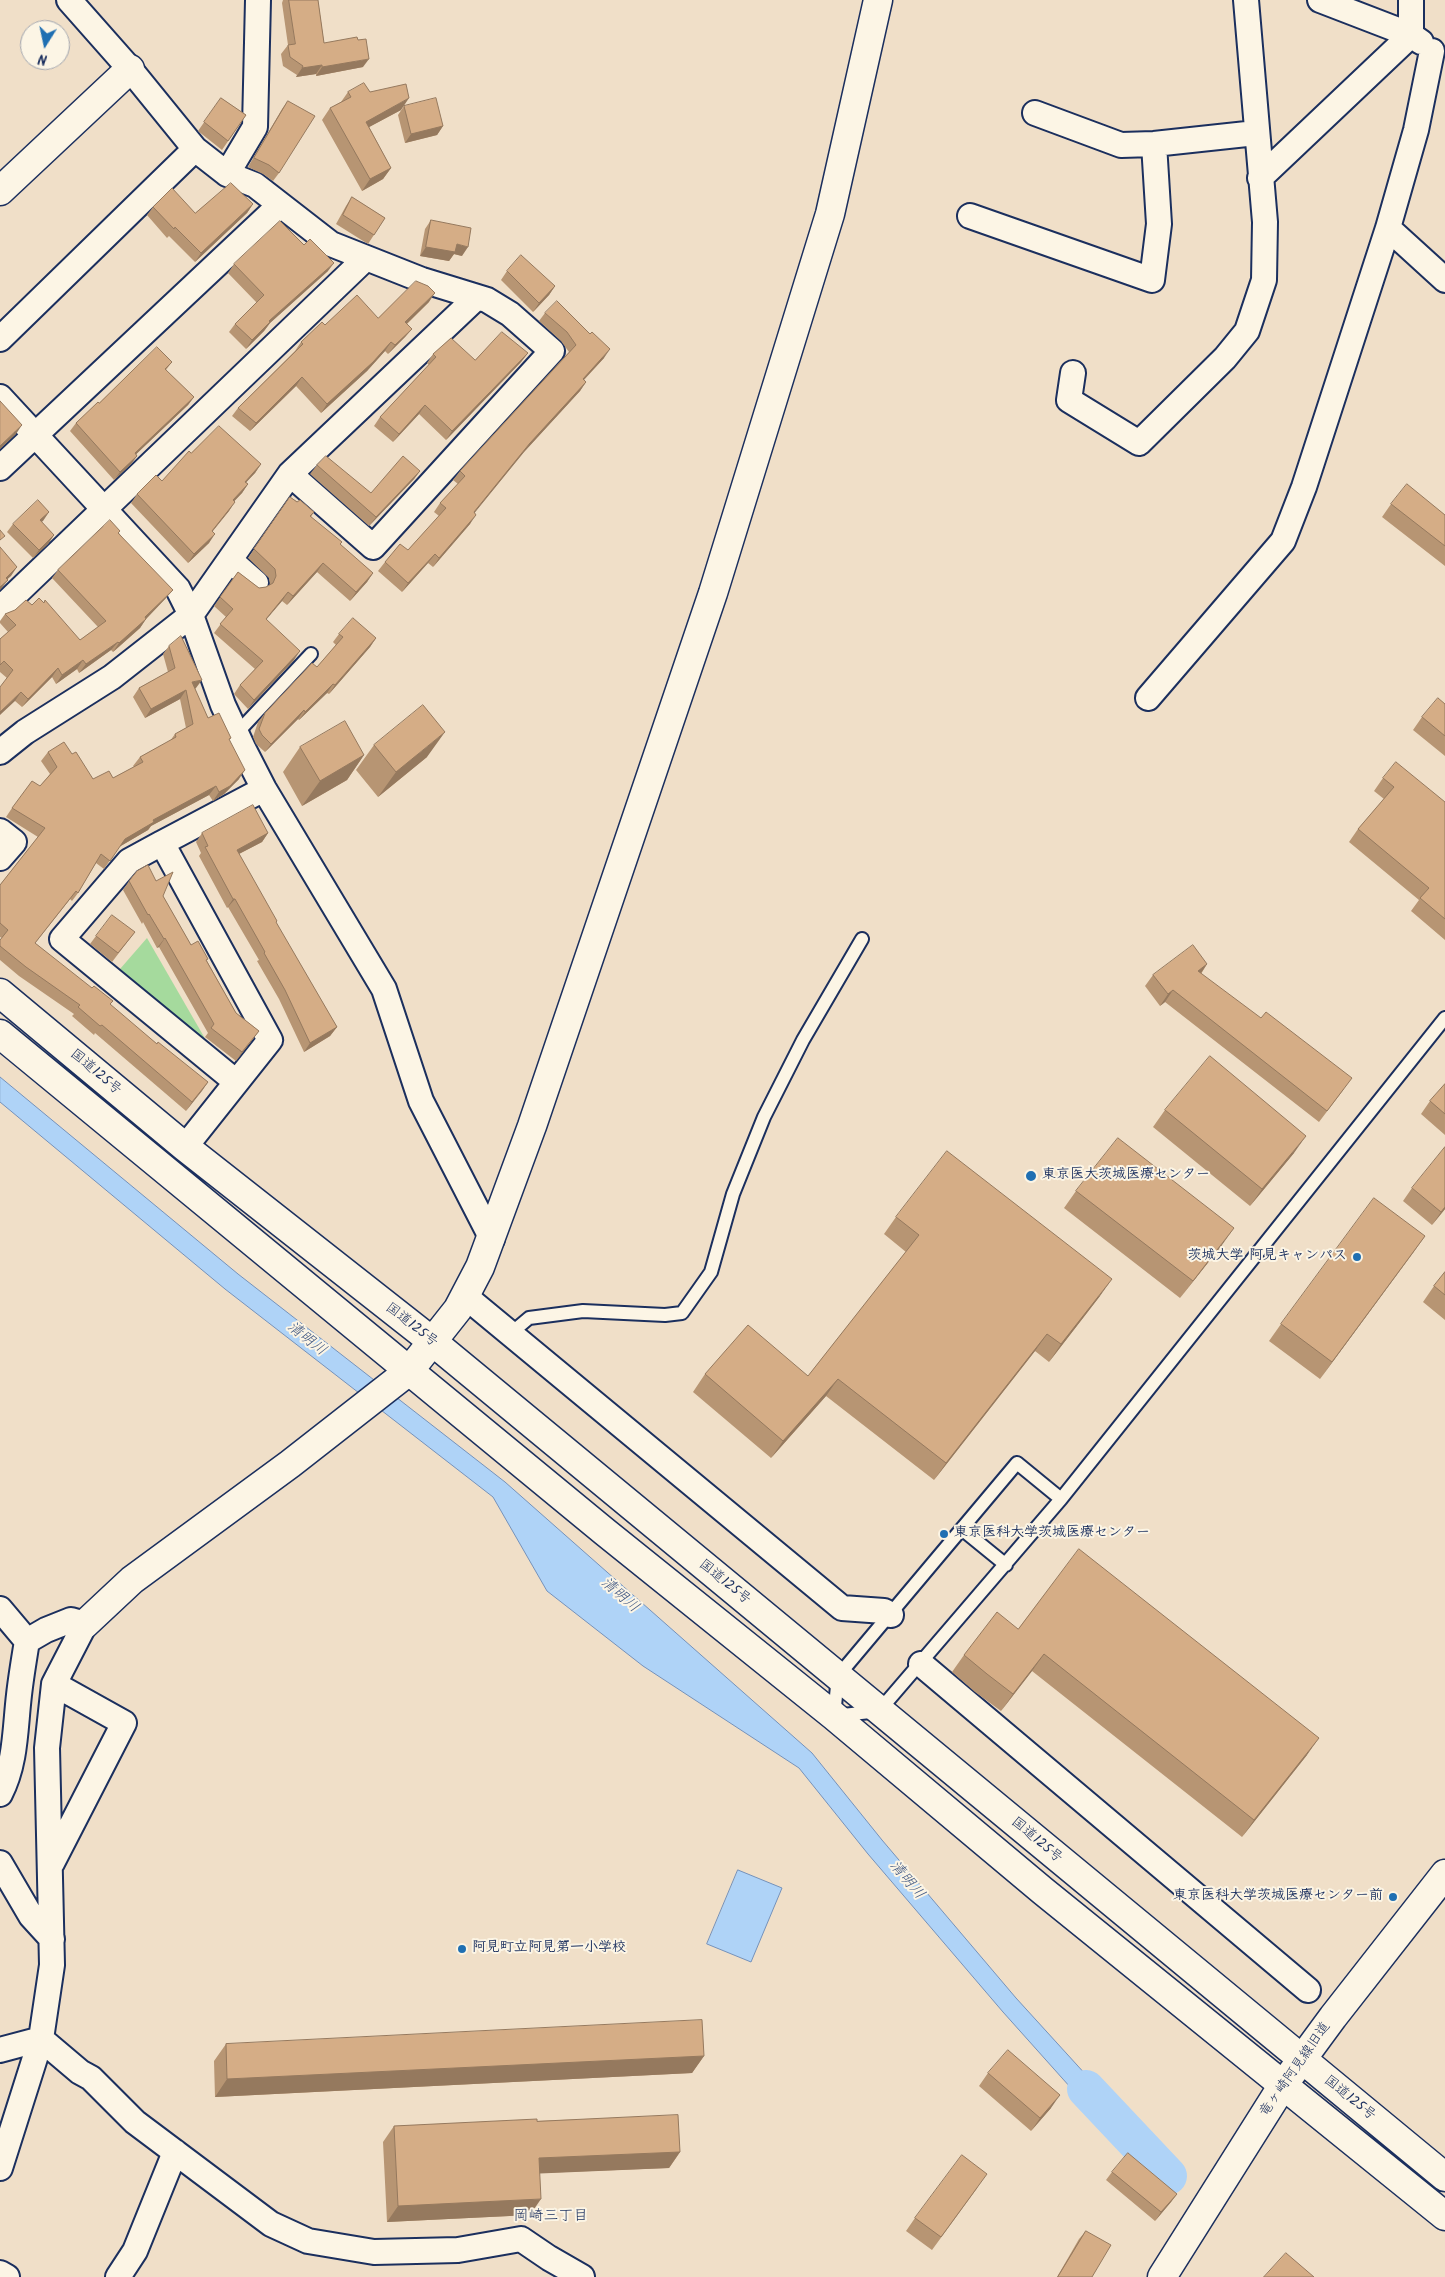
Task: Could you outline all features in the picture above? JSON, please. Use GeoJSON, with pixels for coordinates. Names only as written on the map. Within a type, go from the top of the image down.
{"type":"FeatureCollection","features":[{"type":"Feature","properties":{"kind":"main road"},"geometry":{"type":"LineString","coordinates":[[85,1624],[132,1580],[290,1464],[409,1371],[466,1297],[492,1239],[713,593],[830,214],[878,0]]}},
{"type":"Feature","properties":{"kind":"main road"},"geometry":{"type":"LineString","coordinates":[[0,191],[130,69]]}},
{"type":"Feature","properties":{"kind":"main road","name":"国道125号"},"geometry":{"type":"LineString","coordinates":[[0,993],[185,1147],[432,1342],[1445,2177]]}},
{"type":"Feature","properties":{"kind":"main road"},"geometry":{"type":"LineString","coordinates":[[0,1034],[409,1371],[834,1716],[1042,1891],[1445,2216]]}},
{"type":"Feature","properties":{"kind":"main road","name":"竜ヶ崎阿見線旧道"},"geometry":{"type":"LineString","coordinates":[[1162,2277],[1284,2085],[1351,1994],[1445,1874]]}},
{"type":"Feature","properties":{"kind":"street"},"geometry":{"type":"LineString","coordinates":[[69,0],[130,69],[195,149],[227,174],[255,184],[331,244],[422,280],[487,300],[510,314],[552,351],[373,547],[290,474]]}},
{"type":"Feature","properties":{"kind":"street"},"geometry":{"type":"LineString","coordinates":[[227,174],[255,127],[258,0]]}},
{"type":"Feature","properties":{"kind":"street"},"geometry":{"type":"LineString","coordinates":[[1073,373],[1069,400],[1139,443],[1225,358],[1247,331],[1264,280],[1265,222],[1246,0]]}},
{"type":"Feature","properties":{"kind":"street"},"geometry":{"type":"LineString","coordinates":[[1148,698],[1283,541],[1304,487],[1388,228],[1439,55],[1411,35],[1320,0]]}},
{"type":"Feature","properties":{"kind":"street"},"geometry":{"type":"LineString","coordinates":[[1260,178],[1411,35],[1411,0]]}},
{"type":"Feature","properties":{"kind":"street"},"geometry":{"type":"LineString","coordinates":[[1035,113],[1120,145],[1154,144],[1256,133]]}},
{"type":"Feature","properties":{"kind":"street"},"geometry":{"type":"LineString","coordinates":[[970,216],[1152,280],[1159,224],[1154,144]]}},
{"type":"Feature","properties":{"kind":"street"},"geometry":{"type":"LineString","coordinates":[[0,339],[195,149]]}},
{"type":"Feature","properties":{"kind":"street"},"geometry":{"type":"LineString","coordinates":[[0,468],[280,205]]}},
{"type":"Feature","properties":{"kind":"street"},"geometry":{"type":"LineString","coordinates":[[1388,228],[1445,280]]}},
{"type":"Feature","properties":{"kind":"street"},"geometry":{"type":"LineString","coordinates":[[0,610],[366,258]]}},
{"type":"Feature","properties":{"kind":"street"},"geometry":{"type":"LineString","coordinates":[[0,752],[25,732],[112,677],[192,615],[290,474],[478,297]]}},
{"type":"Feature","properties":{"kind":"street"},"geometry":{"type":"LineString","coordinates":[[0,397],[105,508],[178,589],[192,615],[224,705],[264,789],[384,989],[421,1101],[492,1239]]}},
{"type":"Feature","properties":{"kind":"street"},"geometry":{"type":"LineString","coordinates":[[230,560],[256,583]]}},
{"type":"Feature","properties":{"kind":"street"},"geometry":{"type":"LineString","coordinates":[[235,1081],[62,939],[129,861],[264,789]]}},
{"type":"Feature","properties":{"kind":"street"},"geometry":{"type":"LineString","coordinates":[[0,830],[14,842],[0,858]]}},
{"type":"Feature","properties":{"kind":"street"},"geometry":{"type":"LineString","coordinates":[[162,843],[270,1040],[235,1081],[185,1147]]}},
{"type":"Feature","properties":{"kind":"street"},"geometry":{"type":"LineString","coordinates":[[466,1297],[842,1608],[884,1611],[891,1615]]}},
{"type":"Feature","properties":{"kind":"street"},"geometry":{"type":"LineString","coordinates":[[0,1609],[27,1641],[19,1694],[15,1746],[6,1782],[0,1794]]}},
{"type":"Feature","properties":{"kind":"street"},"geometry":{"type":"LineString","coordinates":[[0,2168],[41,2039],[52,1965],[47,1748],[54,1684],[85,1624],[71,1620],[46,1630],[27,1641]]}},
{"type":"Feature","properties":{"kind":"street"},"geometry":{"type":"LineString","coordinates":[[921,1664],[1308,1990]]}},
{"type":"Feature","properties":{"kind":"street"},"geometry":{"type":"LineString","coordinates":[[51,1866],[124,1723],[54,1684]]}},
{"type":"Feature","properties":{"kind":"street"},"geometry":{"type":"LineString","coordinates":[[0,1863],[31,1916],[52,1940]]}},
{"type":"Feature","properties":{"kind":"street"},"geometry":{"type":"LineString","coordinates":[[0,2050],[41,2039]]}},
{"type":"Feature","properties":{"kind":"street"},"geometry":{"type":"LineString","coordinates":[[41,2039],[80,2072],[91,2078],[136,2122],[175,2152],[271,2224],[308,2241],[374,2252],[458,2250],[522,2239],[547,2268],[582,2277]]}},
{"type":"Feature","properties":{"kind":"street"},"geometry":{"type":"LineString","coordinates":[[118,2277],[135,2251],[175,2152]]}},
{"type":"Feature","properties":{"kind":"street"},"geometry":{"type":"LineString","coordinates":[[0,2273],[7,2277]]}},
{"type":"Feature","properties":{"kind":"lane"},"geometry":{"type":"LineString","coordinates":[[237,733],[310,654]]}},
{"type":"Feature","properties":{"kind":"lane"},"geometry":{"type":"LineString","coordinates":[[510,1334],[529,1318],[583,1311],[665,1315],[682,1313],[711,1272],[733,1194],[764,1117],[803,1040],[862,939]]}},
{"type":"Feature","properties":{"kind":"lane"},"geometry":{"type":"LineString","coordinates":[[1061,1499],[1017,1463],[838,1676],[834,1716],[879,1711],[921,1664],[1061,1499],[1445,1018]]}},
{"type":"Feature","properties":{"kind":"lane"},"geometry":{"type":"LineString","coordinates":[[962,1530],[1006,1565]]}},
{"type":"Feature","properties":{"kind":"green space"},"geometry":{"type":"Polygon","coordinates":[[[147,938],[207,1042],[120,969],[147,938]]]}},
{"type":"Feature","properties":{"kind":"water"},"geometry":{"type":"Polygon","coordinates":[[[0,1077],[238,1274],[505,1482],[812,1753],[882,1840],[1016,1998],[1128,2121],[1113,2135],[1003,2012],[868,1854],[799,1768],[643,1666],[547,1591],[493,1497],[225,1289],[0,1102],[0,1077]]]}},
{"type":"Feature","properties":{"kind":"water"},"geometry":{"type":"Polygon","coordinates":[[[738,1870],[782,1888],[751,1962],[707,1944],[738,1870]]]}},
{"type":"Feature","properties":{"kind":"building"},"geometry":{"type":"Polygon","coordinates":[[[289,0],[318,0],[324,43],[357,37],[358,40],[366,39],[369,59],[322,67],[322,65],[302,68],[303,66],[290,57],[288,45],[295,44],[289,0]]]}},
{"type":"Feature","properties":{"kind":"building"},"geometry":{"type":"Polygon","coordinates":[[[364,83],[370,92],[406,84],[409,98],[366,122],[391,168],[370,179],[330,108],[351,97],[348,92],[364,83]]]}},
{"type":"Feature","properties":{"kind":"building"},"geometry":{"type":"Polygon","coordinates":[[[221,98],[246,115],[228,141],[204,122],[221,98]]]}},
{"type":"Feature","properties":{"kind":"building"},"geometry":{"type":"Polygon","coordinates":[[[436,98],[443,126],[411,134],[404,106],[436,98]]]}},
{"type":"Feature","properties":{"kind":"building"},"geometry":{"type":"Polygon","coordinates":[[[288,101],[315,116],[279,173],[269,165],[254,158],[288,101]]]}},
{"type":"Feature","properties":{"kind":"building"},"geometry":{"type":"Polygon","coordinates":[[[231,183],[253,204],[201,253],[153,207],[172,188],[195,213],[231,183]]]}},
{"type":"Feature","properties":{"kind":"building"},"geometry":{"type":"Polygon","coordinates":[[[352,197],[385,218],[374,235],[343,215],[352,197]]]}},
{"type":"Feature","properties":{"kind":"building"},"geometry":{"type":"Polygon","coordinates":[[[431,220],[471,228],[468,247],[457,244],[455,252],[426,247],[431,220]]]}},
{"type":"Feature","properties":{"kind":"building"},"geometry":{"type":"Polygon","coordinates":[[[280,221],[304,245],[310,239],[334,263],[269,321],[252,340],[235,324],[264,295],[234,264],[280,221]]]}},
{"type":"Feature","properties":{"kind":"building"},"geometry":{"type":"Polygon","coordinates":[[[521,255],[555,286],[539,303],[507,271],[521,255]]]}},
{"type":"Feature","properties":{"kind":"building"},"geometry":{"type":"Polygon","coordinates":[[[416,281],[428,286],[435,293],[405,322],[412,329],[395,345],[391,342],[373,362],[327,404],[302,377],[256,423],[238,408],[303,344],[301,342],[322,322],[325,325],[357,295],[378,318],[416,281]]]}},
{"type":"Feature","properties":{"kind":"building"},"geometry":{"type":"Polygon","coordinates":[[[557,301],[590,334],[592,332],[610,349],[583,379],[586,382],[530,443],[474,512],[476,515],[439,558],[435,554],[408,583],[385,562],[400,544],[408,550],[446,508],[440,503],[465,476],[460,471],[576,345],[567,332],[545,313],[557,301]]]}},
{"type":"Feature","properties":{"kind":"building"},"geometry":{"type":"Polygon","coordinates":[[[502,332],[528,353],[452,431],[425,405],[399,434],[380,417],[436,357],[433,354],[451,338],[475,360],[502,332]]]}},
{"type":"Feature","properties":{"kind":"building"},"geometry":{"type":"Polygon","coordinates":[[[157,347],[172,362],[165,369],[194,397],[135,453],[137,456],[120,472],[76,423],[157,347]]]}},
{"type":"Feature","properties":{"kind":"building"},"geometry":{"type":"Polygon","coordinates":[[[0,401],[22,425],[0,446],[0,401]]]}},
{"type":"Feature","properties":{"kind":"building"},"geometry":{"type":"Polygon","coordinates":[[[219,426],[261,464],[245,482],[248,484],[233,500],[235,502],[212,531],[215,534],[194,554],[137,494],[156,475],[162,481],[189,451],[191,453],[219,426]]]}},
{"type":"Feature","properties":{"kind":"building"},"geometry":{"type":"Polygon","coordinates":[[[326,456],[371,493],[403,456],[420,471],[376,517],[317,465],[326,456]]]}},
{"type":"Feature","properties":{"kind":"building"},"geometry":{"type":"Polygon","coordinates":[[[1407,484],[1445,515],[1445,546],[1391,504],[1407,484]]]}},
{"type":"Feature","properties":{"kind":"building"},"geometry":{"type":"Polygon","coordinates":[[[290,497],[297,502],[300,500],[314,512],[310,516],[342,542],[340,544],[373,573],[356,592],[323,563],[293,596],[288,592],[266,619],[300,651],[254,700],[240,685],[263,661],[220,624],[233,609],[220,597],[238,572],[259,588],[273,583],[276,576],[275,569],[254,549],[290,497]]]}},
{"type":"Feature","properties":{"kind":"building"},"geometry":{"type":"Polygon","coordinates":[[[38,500],[49,512],[40,520],[54,535],[39,550],[13,524],[38,500]]]}},
{"type":"Feature","properties":{"kind":"building"},"geometry":{"type":"Polygon","coordinates":[[[110,520],[120,531],[118,533],[173,590],[145,617],[146,619],[119,643],[86,664],[83,660],[62,675],[58,668],[28,699],[21,692],[0,712],[0,687],[13,670],[4,661],[0,665],[0,639],[16,625],[5,614],[15,610],[26,600],[32,605],[39,598],[44,603],[45,600],[80,640],[106,621],[58,570],[110,520]]]}},
{"type":"Feature","properties":{"kind":"building"},"geometry":{"type":"Polygon","coordinates":[[[0,530],[5,536],[0,540],[0,530]]]}},
{"type":"Feature","properties":{"kind":"building"},"geometry":{"type":"Polygon","coordinates":[[[0,547],[17,567],[6,578],[8,580],[0,587],[0,547]]]}},
{"type":"Feature","properties":{"kind":"building"},"geometry":{"type":"Polygon","coordinates":[[[353,618],[376,638],[335,685],[333,684],[305,712],[304,710],[271,744],[259,729],[265,713],[312,663],[317,667],[343,637],[339,634],[353,618]]]}},
{"type":"Feature","properties":{"kind":"building"},"geometry":{"type":"Polygon","coordinates":[[[181,636],[202,680],[192,682],[208,718],[219,713],[231,738],[229,739],[245,770],[230,786],[219,792],[216,786],[153,820],[154,822],[125,839],[110,861],[101,854],[78,893],[76,891],[35,943],[92,988],[94,986],[113,1001],[110,1004],[157,1044],[158,1042],[208,1082],[192,1102],[102,1025],[100,1026],[78,1007],[80,1005],[0,946],[0,940],[8,930],[0,923],[0,885],[45,828],[12,808],[32,781],[40,786],[57,767],[48,752],[64,742],[72,754],[76,752],[93,779],[109,771],[113,778],[143,762],[140,757],[176,737],[175,734],[193,724],[186,690],[151,709],[139,688],[175,668],[169,646],[181,636]]]}},
{"type":"Feature","properties":{"kind":"building"},"geometry":{"type":"Polygon","coordinates":[[[1438,698],[1445,704],[1445,736],[1422,717],[1438,698]]]}},
{"type":"Feature","properties":{"kind":"building"},"geometry":{"type":"Polygon","coordinates":[[[423,705],[445,732],[396,772],[374,745],[423,705]]]}},
{"type":"Feature","properties":{"kind":"building"},"geometry":{"type":"Polygon","coordinates":[[[345,721],[364,755],[320,781],[300,747],[345,721]]]}},
{"type":"Feature","properties":{"kind":"building"},"geometry":{"type":"Polygon","coordinates":[[[1396,762],[1445,802],[1445,919],[1420,898],[1429,888],[1358,829],[1394,787],[1383,778],[1396,762]]]}},
{"type":"Feature","properties":{"kind":"building"},"geometry":{"type":"Polygon","coordinates":[[[253,805],[268,833],[237,850],[337,1027],[310,1043],[265,952],[205,847],[208,846],[202,833],[253,805]]]}},
{"type":"Feature","properties":{"kind":"building"},"geometry":{"type":"Polygon","coordinates":[[[148,865],[156,881],[173,872],[163,896],[191,945],[198,941],[208,959],[206,960],[236,1013],[259,1031],[242,1052],[211,1028],[214,1024],[165,938],[148,915],[129,881],[137,871],[148,865]]]}},
{"type":"Feature","properties":{"kind":"building"},"geometry":{"type":"Polygon","coordinates":[[[112,915],[135,932],[118,953],[96,936],[112,915]]]}},
{"type":"Feature","properties":{"kind":"building"},"geometry":{"type":"Polygon","coordinates":[[[1193,945],[1207,964],[1198,971],[1261,1018],[1266,1012],[1352,1078],[1327,1111],[1173,990],[1168,994],[1153,975],[1193,945]]]}},
{"type":"Feature","properties":{"kind":"building"},"geometry":{"type":"Polygon","coordinates":[[[1210,1056],[1306,1136],[1262,1189],[1165,1110],[1210,1056]]]}},
{"type":"Feature","properties":{"kind":"building"},"geometry":{"type":"Polygon","coordinates":[[[1445,1084],[1445,1114],[1430,1101],[1445,1084]]]}},
{"type":"Feature","properties":{"kind":"building"},"geometry":{"type":"Polygon","coordinates":[[[1118,1138],[1234,1228],[1193,1281],[1076,1191],[1118,1138]]]}},
{"type":"Feature","properties":{"kind":"building"},"geometry":{"type":"Polygon","coordinates":[[[1445,1147],[1445,1207],[1441,1212],[1412,1188],[1445,1147]]]}},
{"type":"Feature","properties":{"kind":"building"},"geometry":{"type":"Polygon","coordinates":[[[947,1151],[1112,1279],[1061,1344],[1047,1334],[946,1463],[838,1379],[783,1441],[705,1374],[748,1325],[808,1376],[919,1235],[896,1217],[947,1151]]]}},
{"type":"Feature","properties":{"kind":"building"},"geometry":{"type":"Polygon","coordinates":[[[1374,1198],[1425,1236],[1332,1362],[1281,1324],[1374,1198]]]}},
{"type":"Feature","properties":{"kind":"building"},"geometry":{"type":"Polygon","coordinates":[[[1445,1272],[1445,1295],[1434,1286],[1445,1272]]]}},
{"type":"Feature","properties":{"kind":"building"},"geometry":{"type":"Polygon","coordinates":[[[1079,1549],[1319,1738],[1254,1820],[1044,1654],[1013,1694],[964,1655],[997,1612],[1018,1629],[1079,1549]]]}},
{"type":"Feature","properties":{"kind":"building"},"geometry":{"type":"Polygon","coordinates":[[[702,2020],[704,2056],[227,2079],[226,2044],[702,2020]]]}},
{"type":"Feature","properties":{"kind":"building"},"geometry":{"type":"Polygon","coordinates":[[[1008,2050],[1060,2095],[1040,2118],[988,2073],[1008,2050]]]}},
{"type":"Feature","properties":{"kind":"building"},"geometry":{"type":"Polygon","coordinates":[[[678,2115],[680,2152],[539,2158],[541,2199],[398,2206],[394,2126],[678,2115]]]}},
{"type":"Feature","properties":{"kind":"building"},"geometry":{"type":"Polygon","coordinates":[[[1128,2153],[1177,2194],[1161,2212],[1112,2172],[1128,2153]]]}},
{"type":"Feature","properties":{"kind":"building"},"geometry":{"type":"Polygon","coordinates":[[[962,2155],[987,2174],[941,2237],[915,2218],[962,2155]]]}},
{"type":"Feature","properties":{"kind":"building"},"geometry":{"type":"Polygon","coordinates":[[[1086,2231],[1111,2245],[1092,2277],[1058,2277],[1086,2231]]]}},
{"type":"Feature","properties":{"kind":"building"},"geometry":{"type":"Polygon","coordinates":[[[1286,2253],[1314,2277],[1264,2277],[1286,2253]]]}},
{"type":"Feature","properties":{"kind":"waterway","name":"清明川"},"geometry":{"type":"LineString","coordinates":[[1086,2089],[1168,2176]]}},
{"type":"Feature","properties":{"kind":"place","name":"東京医大茨城医療センター"},"geometry":{"type":"Point","coordinates":[1031,1176]}},
{"type":"Feature","properties":{"kind":"place","name":"茨城大学 阿見キャンパス"},"geometry":{"type":"Point","coordinates":[1357,1257]}},
{"type":"Feature","properties":{"kind":"place","name":"東京医科大学茨城医療センター"},"geometry":{"type":"Point","coordinates":[944,1534]}},
{"type":"Feature","properties":{"kind":"place","name":"東京医科大学茨城医療センター前"},"geometry":{"type":"Point","coordinates":[1393,1897]}},
{"type":"Feature","properties":{"kind":"place","name":"阿見町立阿見第一小学校"},"geometry":{"type":"Point","coordinates":[462,1949]}},
{"type":"Feature","properties":{"kind":"district","name":"岡崎三丁目"},"geometry":{"type":"Point","coordinates":[551,2217]}}]}
